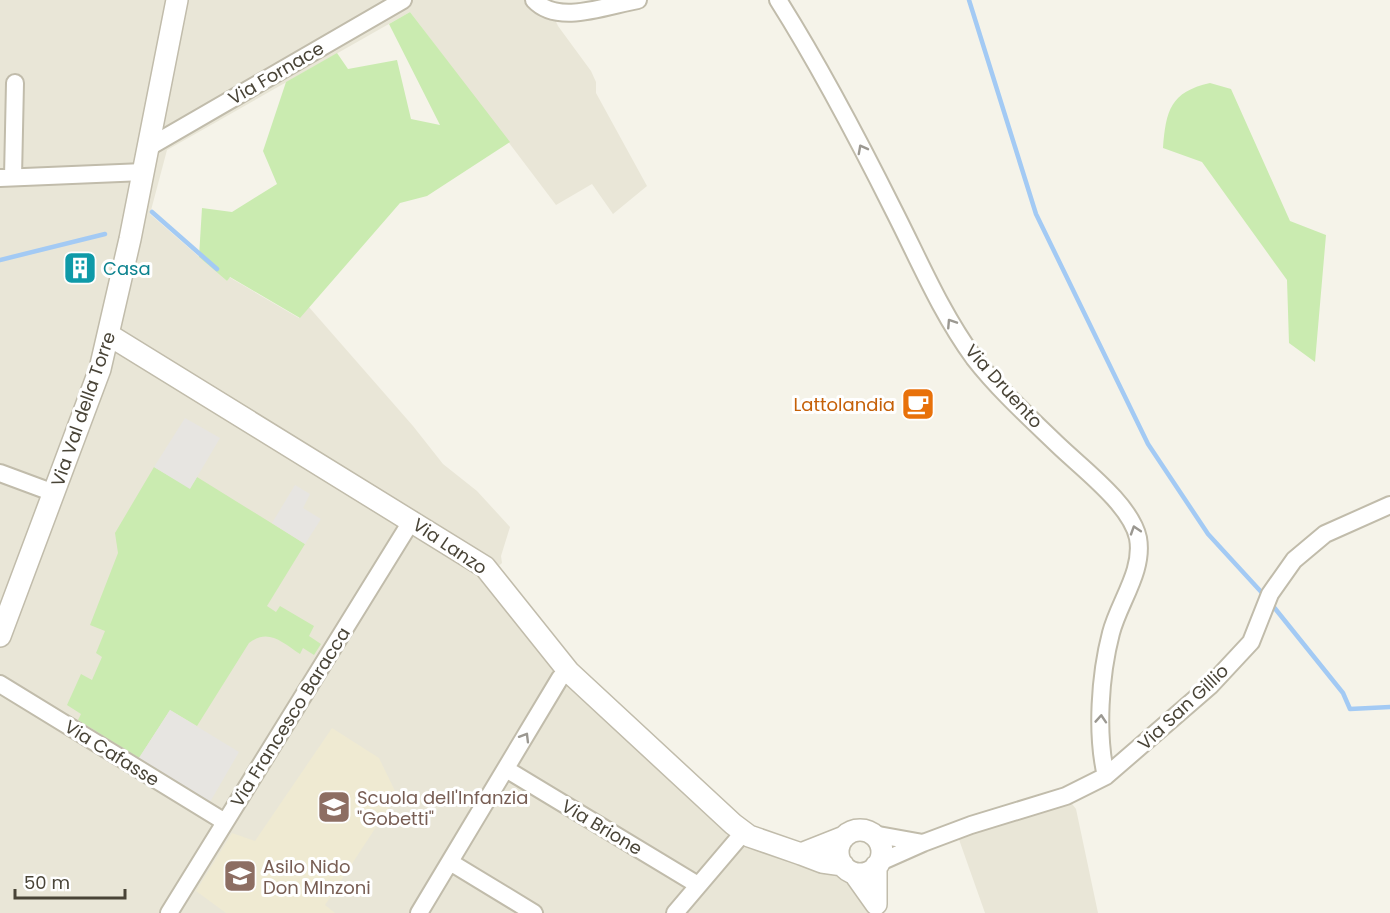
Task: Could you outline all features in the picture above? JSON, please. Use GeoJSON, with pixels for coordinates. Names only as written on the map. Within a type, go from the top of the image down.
{"type":"FeatureCollection","features":[{"type":"Feature","properties":{"kind":"street","name":"Via Val della Torre"},"geometry":{"type":"LineString","coordinates":[[0,636],[100,369],[144,172],[177,0]]}},
{"type":"Feature","properties":{"kind":"street","name":"Via Fornace"},"geometry":{"type":"LineString","coordinates":[[149,147],[403,0]]}},
{"type":"Feature","properties":{"kind":"street"},"geometry":{"type":"LineString","coordinates":[[534,0],[540,7],[562,14],[638,0]]}},
{"type":"Feature","properties":{"kind":"street","name":"Via Druento"},"geometry":{"type":"LineString","coordinates":[[778,0],[821,70],[895,212],[934,297],[974,358],[1005,393],[1108,493],[1131,520],[1140,556],[1111,631],[1104,666],[1099,750],[1106,776]]}},
{"type":"Feature","properties":{"kind":"street"},"geometry":{"type":"LineString","coordinates":[[15,83],[7,177],[144,172]]}},
{"type":"Feature","properties":{"kind":"street","name":"Via Lanzo"},"geometry":{"type":"LineString","coordinates":[[109,335],[412,520],[491,573],[569,672],[743,832],[822,862],[849,869]]}},
{"type":"Feature","properties":{"kind":"street"},"geometry":{"type":"LineString","coordinates":[[0,473],[54,493]]}},
{"type":"Feature","properties":{"kind":"street","name":"Via San Gillio"},"geometry":{"type":"LineString","coordinates":[[877,865],[923,843],[971,825],[1066,796],[1106,776],[1210,686],[1251,642],[1270,594],[1294,560],[1325,534],[1390,506]]}},
{"type":"Feature","properties":{"kind":"street","name":"Via Francesco Baracca"},"geometry":{"type":"LineString","coordinates":[[169,913],[412,520]]}},
{"type":"Feature","properties":{"kind":"street"},"geometry":{"type":"LineString","coordinates":[[419,913],[560,678],[569,672]]}},
{"type":"Feature","properties":{"kind":"street","name":"Via Cafasse"},"geometry":{"type":"LineString","coordinates":[[0,684],[225,822]]}},
{"type":"Feature","properties":{"kind":"street","name":"Via Brione"},"geometry":{"type":"LineString","coordinates":[[506,769],[698,885]]}},
{"type":"Feature","properties":{"kind":"street"},"geometry":{"type":"LineString","coordinates":[[801,854],[854,831],[923,843]]}},
{"type":"Feature","properties":{"kind":"street"},"geometry":{"type":"LineString","coordinates":[[675,913],[743,832]]}},
{"type":"Feature","properties":{"kind":"street"},"geometry":{"type":"LineString","coordinates":[[873,834],[882,851],[877,865],[878,909]]}},
{"type":"Feature","properties":{"kind":"street"},"geometry":{"type":"LineString","coordinates":[[844,837],[838,854],[878,909]]}},
{"type":"Feature","properties":{"kind":"street"},"geometry":{"type":"LineString","coordinates":[[450,862],[534,913]]}},
{"type":"Feature","properties":{"kind":"street"},"geometry":{"type":"LineString","coordinates":[[849,869],[866,872],[877,865]]}},
{"type":"Feature","properties":{"kind":"shaded area"},"geometry":{"type":"Polygon","coordinates":[[[0,0],[546,0],[558,26],[591,71],[596,82],[596,93],[647,186],[613,214],[592,184],[556,205],[410,12],[167,150],[150,214],[227,281],[229,277],[299,318],[308,306],[413,426],[443,464],[477,491],[510,527],[501,556],[502,563],[492,572],[569,672],[733,824],[844,870],[879,913],[0,913],[0,0]]]}},
{"type":"Feature","properties":{"kind":"shaded area"},"geometry":{"type":"Polygon","coordinates":[[[185,418],[220,438],[190,489],[154,467],[185,418]]]}},
{"type":"Feature","properties":{"kind":"shaded area"},"geometry":{"type":"Polygon","coordinates":[[[295,485],[310,494],[303,508],[321,519],[305,544],[272,523],[295,485]]]}},
{"type":"Feature","properties":{"kind":"shaded area"},"geometry":{"type":"Polygon","coordinates":[[[170,710],[239,752],[210,802],[139,758],[170,710]]]}},
{"type":"Feature","properties":{"kind":"shaded area","name":"Scuola dell'Infanzia \"Gobetti\""},"geometry":{"type":"Polygon","coordinates":[[[332,728],[379,758],[397,795],[325,905],[335,913],[226,913],[196,891],[232,833],[255,841],[332,728]]]}},
{"type":"Feature","properties":{"kind":"shaded area"},"geometry":{"type":"Polygon","coordinates":[[[1066,796],[1076,809],[1098,913],[985,913],[956,831],[1066,796]]]}},
{"type":"Feature","properties":{"kind":"green space"},"geometry":{"type":"Polygon","coordinates":[[[410,12],[510,142],[427,196],[400,203],[300,318],[230,277],[227,281],[199,257],[202,208],[232,212],[277,184],[263,151],[286,82],[337,53],[348,69],[397,60],[411,119],[440,125],[389,24],[410,12]]]}},
{"type":"Feature","properties":{"kind":"green space"},"geometry":{"type":"Polygon","coordinates":[[[1210,83],[1231,89],[1290,221],[1326,235],[1315,362],[1289,343],[1287,280],[1202,162],[1163,148],[1169,114],[1178,98],[1186,92],[1210,83]]]}},
{"type":"Feature","properties":{"kind":"green space"},"geometry":{"type":"Polygon","coordinates":[[[154,467],[190,488],[197,477],[305,544],[267,606],[276,612],[280,606],[314,626],[309,636],[321,644],[314,655],[303,648],[300,654],[275,638],[262,637],[249,643],[197,726],[170,710],[139,758],[78,720],[81,714],[67,705],[81,674],[92,680],[102,657],[96,653],[105,631],[90,625],[118,553],[115,533],[154,467]]]}},
{"type":"Feature","properties":{"kind":"waterway"},"geometry":{"type":"LineString","coordinates":[[969,0],[1036,214],[1148,444],[1208,534],[1264,595]]}},
{"type":"Feature","properties":{"kind":"waterway"},"geometry":{"type":"LineString","coordinates":[[152,212],[217,269]]}},
{"type":"Feature","properties":{"kind":"waterway"},"geometry":{"type":"LineString","coordinates":[[0,260],[105,234]]}},
{"type":"Feature","properties":{"kind":"waterway"},"geometry":{"type":"LineString","coordinates":[[1273,606],[1343,693],[1350,709],[1390,707]]}},
{"type":"Feature","properties":{"kind":"place","name":"Casa"},"geometry":{"type":"Point","coordinates":[80,268]}},
{"type":"Feature","properties":{"kind":"place","name":"Lattolandia"},"geometry":{"type":"Point","coordinates":[918,404]}},
{"type":"Feature","properties":{"kind":"place","name":"Scuola dell'Infanzia \"Gobetti\""},"geometry":{"type":"Point","coordinates":[334,807]}},
{"type":"Feature","properties":{"kind":"place","name":"Asilo Nido Don MInzoni"},"geometry":{"type":"Point","coordinates":[240,876]}}]}
